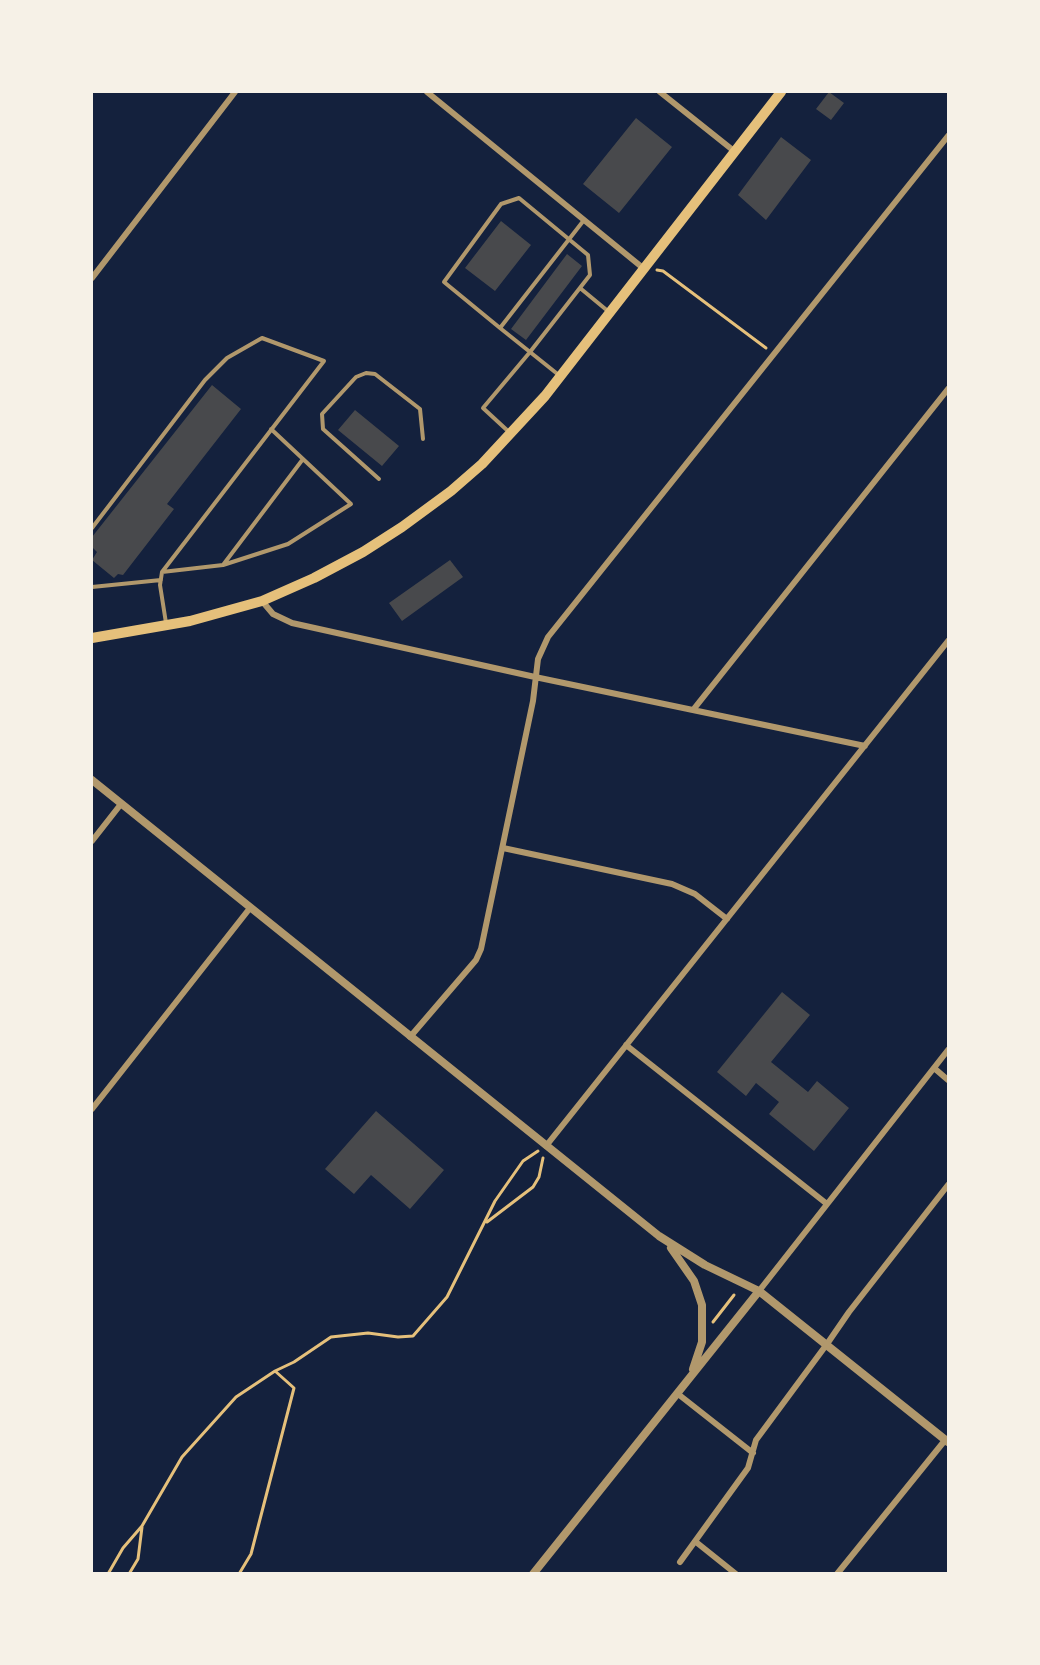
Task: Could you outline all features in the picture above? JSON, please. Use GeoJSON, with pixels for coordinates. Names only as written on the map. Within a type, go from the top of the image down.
{"type":"FeatureCollection","features":[{"type":"Feature","properties":{"kind":"main road"},"geometry":{"type":"LineString","coordinates":[[92,638],[166,626],[262,601],[329,570],[402,527],[451,491],[511,434],[560,376],[781,92]]}},
{"type":"Feature","properties":{"kind":"street"},"geometry":{"type":"LineString","coordinates":[[92,278],[235,92]]}},
{"type":"Feature","properties":{"kind":"street"},"geometry":{"type":"LineString","coordinates":[[426,92],[643,268]]}},
{"type":"Feature","properties":{"kind":"street"},"geometry":{"type":"LineString","coordinates":[[660,92],[734,151]]}},
{"type":"Feature","properties":{"kind":"street"},"geometry":{"type":"LineString","coordinates":[[410,1037],[476,960],[482,949],[534,697],[538,659],[548,637],[948,136]]}},
{"type":"Feature","properties":{"kind":"street"},"geometry":{"type":"LineString","coordinates":[[693,710],[948,389]]}},
{"type":"Feature","properties":{"kind":"street"},"geometry":{"type":"LineString","coordinates":[[262,601],[273,614],[292,623],[865,746]]}},
{"type":"Feature","properties":{"kind":"street"},"geometry":{"type":"LineString","coordinates":[[546,1146],[948,641]]}},
{"type":"Feature","properties":{"kind":"street"},"geometry":{"type":"LineString","coordinates":[[92,780],[668,1243],[705,1265],[759,1291],[947,1440],[837,1574]]}},
{"type":"Feature","properties":{"kind":"street"},"geometry":{"type":"LineString","coordinates":[[92,841],[121,804]]}},
{"type":"Feature","properties":{"kind":"street"},"geometry":{"type":"LineString","coordinates":[[503,848],[672,884],[688,890],[727,919]]}},
{"type":"Feature","properties":{"kind":"street"},"geometry":{"type":"LineString","coordinates":[[92,1109],[250,908]]}},
{"type":"Feature","properties":{"kind":"street"},"geometry":{"type":"LineString","coordinates":[[627,1045],[826,1204]]}},
{"type":"Feature","properties":{"kind":"street"},"geometry":{"type":"LineString","coordinates":[[533,1574],[678,1394],[948,1050]]}},
{"type":"Feature","properties":{"kind":"street"},"geometry":{"type":"LineString","coordinates":[[934,1068],[948,1080]]}},
{"type":"Feature","properties":{"kind":"street"},"geometry":{"type":"LineString","coordinates":[[680,1562],[748,1468],[756,1440],[849,1312],[948,1185]]}},
{"type":"Feature","properties":{"kind":"street"},"geometry":{"type":"LineString","coordinates":[[668,1243],[694,1281],[702,1305],[702,1341],[689,1379]]}},
{"type":"Feature","properties":{"kind":"street"},"geometry":{"type":"LineString","coordinates":[[678,1394],[753,1453]]}},
{"type":"Feature","properties":{"kind":"street"},"geometry":{"type":"LineString","coordinates":[[696,1542],[736,1574]]}},
{"type":"Feature","properties":{"kind":"lane"},"geometry":{"type":"LineString","coordinates":[[511,434],[483,408],[530,352],[590,275],[588,255],[519,198],[501,204],[444,282],[500,328],[530,352],[560,376]]}},
{"type":"Feature","properties":{"kind":"lane"},"geometry":{"type":"LineString","coordinates":[[500,328],[584,220]]}},
{"type":"Feature","properties":{"kind":"lane"},"geometry":{"type":"LineString","coordinates":[[580,288],[609,312]]}},
{"type":"Feature","properties":{"kind":"lane"},"geometry":{"type":"LineString","coordinates":[[92,528],[205,380],[227,358],[262,338],[324,361],[162,572],[160,585],[166,626]]}},
{"type":"Feature","properties":{"kind":"lane"},"geometry":{"type":"LineString","coordinates":[[379,479],[323,429],[321,414],[356,377],[366,373],[375,374],[420,409],[423,439]]}},
{"type":"Feature","properties":{"kind":"lane"},"geometry":{"type":"LineString","coordinates":[[162,572],[223,565],[288,544],[351,504],[271,429]]}},
{"type":"Feature","properties":{"kind":"lane"},"geometry":{"type":"LineString","coordinates":[[223,565],[303,459]]}},
{"type":"Feature","properties":{"kind":"lane"},"geometry":{"type":"LineString","coordinates":[[92,587],[161,580]]}},
{"type":"Feature","properties":{"kind":"path"},"geometry":{"type":"LineString","coordinates":[[643,268],[663,271],[774,355]]}},
{"type":"Feature","properties":{"kind":"path"},"geometry":{"type":"LineString","coordinates":[[108,1574],[123,1548],[142,1526],[182,1457],[236,1397],[331,1337],[368,1334],[413,1336],[447,1297],[495,1201],[523,1161],[532,1155]]}},
{"type":"Feature","properties":{"kind":"path"},"geometry":{"type":"LineString","coordinates":[[485,1223],[533,1187],[539,1177],[542,1161]]}},
{"type":"Feature","properties":{"kind":"path"},"geometry":{"type":"LineString","coordinates":[[711,1324],[734,1295]]}},
{"type":"Feature","properties":{"kind":"path"},"geometry":{"type":"LineString","coordinates":[[240,1574],[251,1554],[294,1388],[275,1371]]}},
{"type":"Feature","properties":{"kind":"path"},"geometry":{"type":"LineString","coordinates":[[129,1574],[138,1559],[142,1526]]}},
{"type":"Feature","properties":{"kind":"building"},"geometry":{"type":"Polygon","coordinates":[[[829,92],[844,103],[831,120],[816,109],[829,92]]]}},
{"type":"Feature","properties":{"kind":"building"},"geometry":{"type":"Polygon","coordinates":[[[636,118],[672,147],[619,213],[583,184],[636,118]]]}},
{"type":"Feature","properties":{"kind":"building"},"geometry":{"type":"Polygon","coordinates":[[[781,137],[811,160],[766,220],[738,195],[781,137]]]}},
{"type":"Feature","properties":{"kind":"building"},"geometry":{"type":"Polygon","coordinates":[[[501,221],[531,245],[495,291],[465,268],[501,221]]]}},
{"type":"Feature","properties":{"kind":"building"},"geometry":{"type":"Polygon","coordinates":[[[567,254],[582,266],[526,340],[511,329],[567,254]]]}},
{"type":"Feature","properties":{"kind":"building"},"geometry":{"type":"Polygon","coordinates":[[[212,385],[241,409],[167,504],[174,509],[123,575],[118,574],[114,578],[92,560],[97,552],[92,547],[92,537],[212,385]]]}},
{"type":"Feature","properties":{"kind":"building"},"geometry":{"type":"Polygon","coordinates":[[[355,410],[399,446],[382,466],[338,430],[355,410]]]}},
{"type":"Feature","properties":{"kind":"building"},"geometry":{"type":"Polygon","coordinates":[[[450,560],[463,577],[402,621],[389,603],[450,560]]]}},
{"type":"Feature","properties":{"kind":"building"},"geometry":{"type":"Polygon","coordinates":[[[782,992],[810,1015],[771,1062],[808,1092],[817,1081],[849,1108],[814,1151],[769,1114],[779,1102],[756,1083],[746,1096],[717,1072],[782,992]]]}},
{"type":"Feature","properties":{"kind":"building"},"geometry":{"type":"Polygon","coordinates":[[[376,1111],[444,1170],[410,1209],[371,1175],[354,1194],[325,1169],[376,1111]]]}}]}
